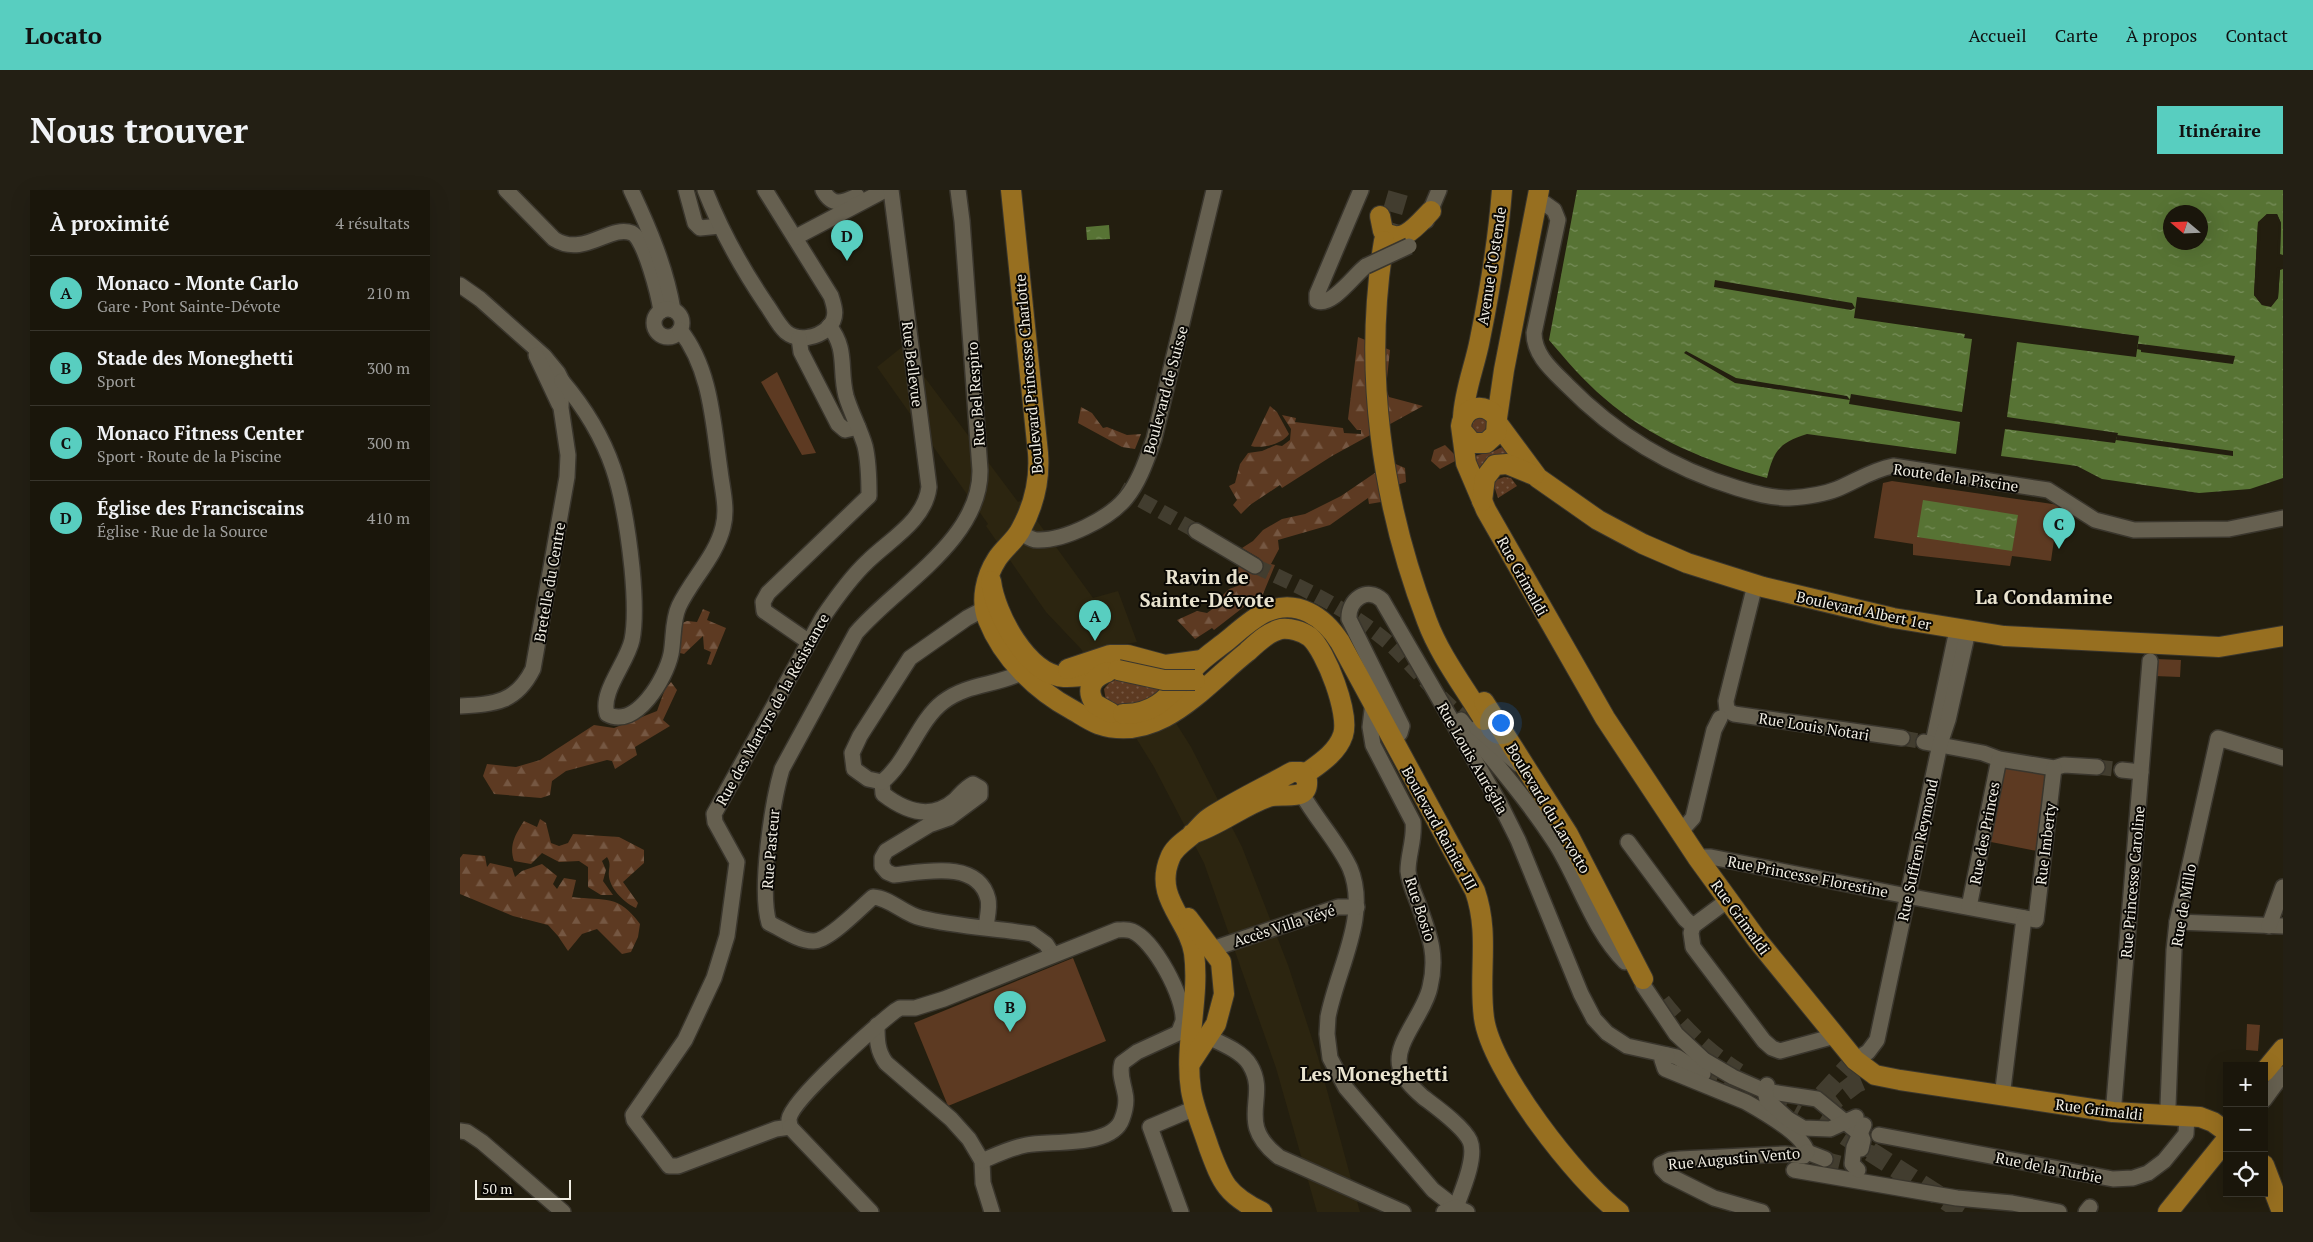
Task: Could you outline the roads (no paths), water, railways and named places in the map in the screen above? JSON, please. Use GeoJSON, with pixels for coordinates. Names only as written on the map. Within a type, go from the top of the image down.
{"type":"FeatureCollection","features":[{"type":"Feature","properties":{"kind":"main road","name":"Boulevard Princesse Charlotte"},"geometry":{"type":"LineString","coordinates":[[984,609],[983,597],[997,560],[1020,532],[1032,503],[1039,465],[1011,190]]}},
{"type":"Feature","properties":{"kind":"main road","name":"Avenue d'Ostende"},"geometry":{"type":"LineString","coordinates":[[1482,416],[1466,388],[1479,342],[1498,242],[1502,190]]}},
{"type":"Feature","properties":{"kind":"main road"},"geometry":{"type":"LineString","coordinates":[[1482,416],[1504,370],[1538,194]]}},
{"type":"Feature","properties":{"kind":"main road"},"geometry":{"type":"LineString","coordinates":[[1380,216],[1383,230],[1392,236],[1399,237],[1412,230],[1431,210]]}},
{"type":"Feature","properties":{"kind":"main road"},"geometry":{"type":"LineString","coordinates":[[1384,241],[1375,319],[1375,374],[1380,427],[1393,507],[1427,622],[1438,644],[1484,720]]}},
{"type":"Feature","properties":{"kind":"main road","name":"Avenue d'Ostende"},"geometry":{"type":"LineString","coordinates":[[1479,342],[1482,416]]}},
{"type":"Feature","properties":{"kind":"main road","name":"Boulevard Albert 1er"},"geometry":{"type":"LineString","coordinates":[[1482,416],[1538,478],[1586,513],[1643,544],[1687,563],[1755,585],[1850,609],[1963,630],[2034,638],[2219,647],[2283,636]]}},
{"type":"Feature","properties":{"kind":"main road","name":"Rue Grimaldi"},"geometry":{"type":"LineString","coordinates":[[1482,416],[1463,454],[1482,501],[1605,718],[1680,832],[1728,900],[1758,941],[1855,1060],[1880,1076],[2002,1097],[2113,1112],[2205,1118],[2223,1128]]}},
{"type":"Feature","properties":{"kind":"main road"},"geometry":{"type":"LineString","coordinates":[[1482,501],[1485,478],[1495,465],[1507,464],[1538,478]]}},
{"type":"Feature","properties":{"kind":"main road"},"geometry":{"type":"LineString","coordinates":[[990,576],[996,601],[1011,632],[1027,656],[1032,670],[1051,697],[1090,720],[1107,726],[1132,727],[1158,721],[1171,714],[1204,691],[1227,668],[1265,637],[1282,629],[1300,632],[1310,637],[1318,646],[1336,690],[1345,727],[1339,744],[1295,785],[1263,799],[1213,827],[1192,834],[1180,844],[1170,858],[1165,881],[1172,910],[1191,944],[1194,979],[1191,1024],[1191,1090],[1195,1108],[1226,1188],[1244,1202],[1262,1212]]}},
{"type":"Feature","properties":{"kind":"main road","name":"Boulevard du Larvotto"},"geometry":{"type":"LineString","coordinates":[[1417,588],[1574,858],[1625,962],[1641,982]]}},
{"type":"Feature","properties":{"kind":"main road","name":"Boulevard Rainier III"},"geometry":{"type":"LineString","coordinates":[[1071,709],[1132,714],[1156,706],[1174,692],[1202,660],[1257,617],[1273,609],[1296,607],[1324,621],[1332,630],[1373,702],[1467,874],[1481,907],[1484,933],[1483,1003],[1487,1033],[1492,1047],[1509,1080],[1550,1138],[1585,1181],[1619,1212]]}},
{"type":"Feature","properties":{"kind":"main road"},"geometry":{"type":"LineString","coordinates":[[984,609],[1003,648],[1032,670],[1064,677],[1112,671],[1164,680],[1196,680],[1227,668]]}},
{"type":"Feature","properties":{"kind":"main road"},"geometry":{"type":"LineString","coordinates":[[2240,644],[2260,650],[2283,647]]}},
{"type":"Feature","properties":{"kind":"main road"},"geometry":{"type":"LineString","coordinates":[[1032,670],[1064,670],[1110,655],[1128,655],[1165,665],[1202,660]]}},
{"type":"Feature","properties":{"kind":"main road"},"geometry":{"type":"LineString","coordinates":[[1111,713],[1097,706],[1090,694],[1092,682],[1112,671]]}},
{"type":"Feature","properties":{"kind":"main road"},"geometry":{"type":"LineString","coordinates":[[1051,697],[1061,699],[1070,694],[1070,682],[1064,677]]}},
{"type":"Feature","properties":{"kind":"main road","name":"Boulevard du Larvotto"},"geometry":{"type":"LineString","coordinates":[[1530,781],[1576,847],[1641,982]]}},
{"type":"Feature","properties":{"kind":"main road"},"geometry":{"type":"LineString","coordinates":[[1169,896],[1221,962],[1224,994],[1219,1015],[1210,1024],[1191,1024]]}},
{"type":"Feature","properties":{"kind":"main road"},"geometry":{"type":"LineString","coordinates":[[1194,979],[1204,971],[1212,970],[1223,983]]}},
{"type":"Feature","properties":{"kind":"main road"},"geometry":{"type":"LineString","coordinates":[[2268,1084],[2283,1049]]}},
{"type":"Feature","properties":{"kind":"main road"},"geometry":{"type":"LineString","coordinates":[[2168,1212],[2223,1134]]}},
{"type":"Feature","properties":{"kind":"main road"},"geometry":{"type":"LineString","coordinates":[[2268,1175],[2282,1212]]}},
{"type":"Feature","properties":{"kind":"street"},"geometry":{"type":"LineString","coordinates":[[460,285],[480,299],[544,356],[578,400],[598,431],[615,471],[627,521],[634,588],[632,640],[605,702],[607,714],[627,716],[637,711],[644,703],[668,666],[679,607],[716,545],[724,526],[724,503],[713,416],[706,388],[689,341],[680,330],[681,318],[667,311],[638,238],[627,232],[570,246],[562,244],[506,190]]}},
{"type":"Feature","properties":{"kind":"street"},"geometry":{"type":"LineString","coordinates":[[631,190],[648,225],[670,290],[667,311],[655,319],[658,332],[669,337],[680,330]]}},
{"type":"Feature","properties":{"kind":"street"},"geometry":{"type":"LineString","coordinates":[[686,190],[695,223],[700,228],[720,226]]}},
{"type":"Feature","properties":{"kind":"street"},"geometry":{"type":"LineString","coordinates":[[704,190],[741,268],[792,335],[838,424],[845,430],[858,427]]}},
{"type":"Feature","properties":{"kind":"street"},"geometry":{"type":"LineString","coordinates":[[765,190],[796,237],[831,296],[836,309],[829,326],[816,336],[792,335]]}},
{"type":"Feature","properties":{"kind":"street"},"geometry":{"type":"LineString","coordinates":[[823,190],[833,202],[841,203],[870,190]]}},
{"type":"Feature","properties":{"kind":"street"},"geometry":{"type":"LineString","coordinates":[[796,237],[885,190]]}},
{"type":"Feature","properties":{"kind":"street","name":"Rue Bellevue"},"geometry":{"type":"LineString","coordinates":[[891,190],[929,487],[928,498],[921,512],[903,530]]}},
{"type":"Feature","properties":{"kind":"street","name":"Rue Bel Respiro"},"geometry":{"type":"LineString","coordinates":[[916,578],[957,532],[978,494],[980,479],[962,221],[958,190]]}},
{"type":"Feature","properties":{"kind":"street","name":"Boulevard de Suisse"},"geometry":{"type":"LineString","coordinates":[[1020,532],[1038,540],[1077,531],[1116,507],[1126,498],[1139,476],[1154,439],[1214,190]]}},
{"type":"Feature","properties":{"kind":"street"},"geometry":{"type":"LineString","coordinates":[[1361,190],[1316,294],[1317,300],[1324,302],[1332,299],[1366,266],[1409,246],[1421,232],[1439,190]]}},
{"type":"Feature","properties":{"kind":"street","name":"Route de la Piscine"},"geometry":{"type":"LineString","coordinates":[[1538,194],[1554,210],[1558,220],[1534,333],[1535,344],[1539,354],[1561,380],[1602,418],[1644,447],[1693,473],[1756,493],[1787,498],[1810,496],[1836,490],[1880,468],[1893,466],[2048,490],[2096,520],[2134,530],[2230,528],[2283,518]]}},
{"type":"Feature","properties":{"kind":"street"},"geometry":{"type":"LineString","coordinates":[[809,642],[764,611],[763,602],[768,593],[869,496],[868,464],[858,427],[846,396],[842,377],[843,360],[840,343],[829,326]]}},
{"type":"Feature","properties":{"kind":"street"},"geometry":{"type":"LineString","coordinates":[[536,350],[538,360],[560,408]]}},
{"type":"Feature","properties":{"kind":"street"},"geometry":{"type":"LineString","coordinates":[[560,408],[562,381]]}},
{"type":"Feature","properties":{"kind":"street"},"geometry":{"type":"LineString","coordinates":[[560,408],[567,399],[572,397],[578,400]]}},
{"type":"Feature","properties":{"kind":"street","name":"Bretelle du Centre"},"geometry":{"type":"LineString","coordinates":[[460,706],[498,702],[513,695],[525,685],[533,669],[567,477],[568,455],[560,408]]}},
{"type":"Feature","properties":{"kind":"street","name":"Rue des Martyrs de la Résistance"},"geometry":{"type":"LineString","coordinates":[[790,1127],[776,1129],[690,1163],[669,1166],[640,1128],[633,1115],[679,1052],[704,1003],[727,936],[737,862],[714,822],[714,814],[823,616],[840,592],[866,563],[903,530]]}},
{"type":"Feature","properties":{"kind":"street"},"geometry":{"type":"LineString","coordinates":[[1196,531],[1255,566]]}},
{"type":"Feature","properties":{"kind":"street","name":"Rue Pasteur"},"geometry":{"type":"LineString","coordinates":[[916,578],[867,620],[856,633],[782,769],[776,790],[769,847],[766,912],[769,923],[804,940],[815,942],[829,935],[873,897],[881,897],[902,910],[921,918],[986,927]]}},
{"type":"Feature","properties":{"kind":"street"},"geometry":{"type":"LineString","coordinates":[[1680,832],[1693,818],[1714,730],[1724,714],[1755,585]]}},
{"type":"Feature","properties":{"kind":"street","name":"Rue Louis Auréglia"},"geometry":{"type":"LineString","coordinates":[[1393,741],[1400,733],[1402,726],[1349,619],[1350,608],[1354,602],[1368,593],[1374,593],[1382,600],[1500,804],[1544,900],[1589,1011],[1607,1033],[1627,1046],[1667,1055]]}},
{"type":"Feature","properties":{"kind":"street"},"geometry":{"type":"LineString","coordinates":[[882,782],[868,779],[854,769],[852,753],[860,736],[910,658],[967,618],[984,609]]}},
{"type":"Feature","properties":{"kind":"street","name":"Rue Suffren Reymond"},"geometry":{"type":"LineString","coordinates":[[1855,1060],[1868,1052],[1877,1040],[1907,896],[1932,743],[1948,720],[1963,630]]}},
{"type":"Feature","properties":{"kind":"street","name":"Rue Princesse Caroline"},"geometry":{"type":"LineString","coordinates":[[2114,1103],[2150,661]]}},
{"type":"Feature","properties":{"kind":"street"},"geometry":{"type":"LineString","coordinates":[[1032,670],[1004,680],[966,688],[941,703],[897,767],[882,782],[882,794],[913,810],[928,813],[943,809],[973,784],[980,788],[980,795],[949,818],[929,825],[886,851],[882,858],[882,866],[887,872],[894,875],[946,870],[963,873],[980,885],[986,893],[989,901],[986,927],[1032,934],[1046,944],[1053,955]]}},
{"type":"Feature","properties":{"kind":"street","name":"Rue Bosio"},"geometry":{"type":"LineString","coordinates":[[1373,702],[1370,728],[1373,745],[1413,822],[1414,833],[1408,870],[1411,886],[1435,955],[1430,988],[1426,1000],[1421,1013],[1403,1041],[1399,1061],[1404,1077],[1411,1086],[1463,1131],[1470,1141],[1471,1156],[1469,1168],[1464,1188],[1453,1210]]}},
{"type":"Feature","properties":{"kind":"street","name":"Rue Louis Notari"},"geometry":{"type":"LineString","coordinates":[[1724,714],[1902,738]]}},
{"type":"Feature","properties":{"kind":"street"},"geometry":{"type":"LineString","coordinates":[[1530,781],[1462,718],[1550,836],[1607,941],[1625,962]]}},
{"type":"Feature","properties":{"kind":"street","name":"Rue de Millo"},"geometry":{"type":"LineString","coordinates":[[2168,1106],[2174,950],[2177,922],[2218,738],[2283,758]]}},
{"type":"Feature","properties":{"kind":"street"},"geometry":{"type":"LineString","coordinates":[[1932,743],[1983,753],[1999,759],[2054,768],[2064,765],[2097,767]]}},
{"type":"Feature","properties":{"kind":"street","name":"Rue des Princes"},"geometry":{"type":"LineString","coordinates":[[1969,907],[1999,759]]}},
{"type":"Feature","properties":{"kind":"street","name":"Rue Imberty"},"geometry":{"type":"LineString","coordinates":[[2002,1097],[2054,768]]}},
{"type":"Feature","properties":{"kind":"street"},"geometry":{"type":"LineString","coordinates":[[2122,770],[2141,772]]}},
{"type":"Feature","properties":{"kind":"street"},"geometry":{"type":"LineString","coordinates":[[1295,785],[1350,868],[1356,888],[1354,923],[1328,1017],[1327,1034],[1330,1058],[1346,1088],[1433,1190],[1453,1210]]}},
{"type":"Feature","properties":{"kind":"street"},"geometry":{"type":"LineString","coordinates":[[1628,842],[1685,919],[1693,926]]}},
{"type":"Feature","properties":{"kind":"street","name":"Rue Princesse Florestine"},"geometry":{"type":"LineString","coordinates":[[1697,857],[1711,857],[2030,919]]}},
{"type":"Feature","properties":{"kind":"street"},"geometry":{"type":"LineString","coordinates":[[2177,922],[2276,926],[2283,887]]}},
{"type":"Feature","properties":{"kind":"street"},"geometry":{"type":"LineString","coordinates":[[1728,900],[1693,926],[1690,933],[1693,947],[1772,1048],[1780,1051],[1834,1036]]}},
{"type":"Feature","properties":{"kind":"street","name":"Accès Villa Yéyé"},"geometry":{"type":"LineString","coordinates":[[1212,949],[1338,907],[1356,907]]}},
{"type":"Feature","properties":{"kind":"street"},"geometry":{"type":"LineString","coordinates":[[871,1212],[790,1127],[789,1119],[794,1108],[855,1044],[876,1025],[900,1008],[914,1008],[944,999],[1117,930],[1132,931],[1147,943],[1164,967],[1191,1024],[1244,1058],[1250,1065],[1255,1078],[1255,1120],[1258,1136],[1266,1147],[1279,1157],[1403,1212]]}},
{"type":"Feature","properties":{"kind":"street"},"geometry":{"type":"LineString","coordinates":[[1641,982],[1676,1034],[1704,1060],[1732,1077],[1817,1099],[1862,1142],[1969,1204],[2012,1204],[2059,1212]]}},
{"type":"Feature","properties":{"kind":"street"},"geometry":{"type":"LineString","coordinates":[[982,1161],[1028,1144],[1094,1138],[1116,1129],[1121,1122],[1125,1108],[1126,1094],[1120,1074],[1122,1063],[1132,1055],[1191,1024]]}},
{"type":"Feature","properties":{"kind":"street"},"geometry":{"type":"LineString","coordinates":[[876,1025],[877,1044],[881,1056]]}},
{"type":"Feature","properties":{"kind":"street"},"geometry":{"type":"LineString","coordinates":[[855,1044],[867,1047],[881,1056],[963,1132],[982,1161],[983,1183],[992,1212]]}},
{"type":"Feature","properties":{"kind":"street"},"geometry":{"type":"LineString","coordinates":[[1703,1074],[1677,1057],[1667,1055],[1662,1060],[1662,1064],[1669,1072],[1746,1102],[1804,1140]]}},
{"type":"Feature","properties":{"kind":"street"},"geometry":{"type":"LineString","coordinates":[[2268,1087],[2283,1074]]}},
{"type":"Feature","properties":{"kind":"street"},"geometry":{"type":"LineString","coordinates":[[1767,1086],[1767,1100],[1788,1119],[1804,1140],[1825,1159]]}},
{"type":"Feature","properties":{"kind":"street"},"geometry":{"type":"LineString","coordinates":[[1181,1212],[1150,1127],[1195,1108]]}},
{"type":"Feature","properties":{"kind":"street","name":"Rue de la Turbie"},"geometry":{"type":"LineString","coordinates":[[1862,1142],[2113,1179],[2133,1178],[2148,1173],[2164,1161],[2186,1134],[2187,1116]]}},
{"type":"Feature","properties":{"kind":"street","name":"Rue Augustin Vento"},"geometry":{"type":"LineString","coordinates":[[1762,1212],[1714,1198],[1668,1175],[1662,1169],[1661,1164],[1680,1159],[1785,1154],[1804,1156],[1804,1140],[1830,1129],[1862,1142]]}},
{"type":"Feature","properties":{"kind":"street"},"geometry":{"type":"LineString","coordinates":[[460,1131],[467,1132],[482,1142],[563,1212]]}},
{"type":"Feature","properties":{"kind":"street"},"geometry":{"type":"LineString","coordinates":[[1794,1170],[1862,1142]]}},
{"type":"Feature","properties":{"kind":"water"},"geometry":{"type":"Polygon","coordinates":[[[1577,190],[2283,190],[2283,255],[2280,255],[2281,223],[2277,214],[2267,214],[2258,223],[2254,295],[2262,305],[2271,306],[2278,298],[2280,269],[2283,269],[2283,478],[2250,489],[2199,493],[2102,479],[2077,466],[2001,456],[2005,429],[2115,443],[2118,433],[2007,417],[2017,342],[2136,357],[2139,336],[1857,297],[1854,318],[1965,334],[1964,338],[1972,339],[1962,412],[1851,394],[1849,404],[1960,422],[1956,454],[1807,434],[1784,444],[1779,449],[1772,461],[1767,478],[1723,465],[1681,447],[1641,426],[1622,413],[1575,370],[1549,340],[1577,190]]]}},
{"type":"Feature","properties":{"kind":"water"},"geometry":{"type":"Polygon","coordinates":[[[1109,225],[1110,239],[1087,240],[1086,227],[1109,225]]]}},
{"type":"Feature","properties":{"kind":"water"},"geometry":{"type":"Polygon","coordinates":[[[1923,500],[2018,515],[2012,551],[1917,537],[1923,500]]]}},
{"type":"Feature","properties":{"kind":"tunnel"},"geometry":{"type":"LineString","coordinates":[[1384,241],[1399,190]]}},
{"type":"Feature","properties":{"kind":"tunnel"},"geometry":{"type":"LineString","coordinates":[[1121,489],[1196,531]]}},
{"type":"Feature","properties":{"kind":"tunnel"},"geometry":{"type":"LineString","coordinates":[[1255,566],[1325,600],[1358,620],[1390,644],[1463,717]]}},
{"type":"Feature","properties":{"kind":"tunnel"},"geometry":{"type":"LineString","coordinates":[[1902,738],[1924,742]]}},
{"type":"Feature","properties":{"kind":"tunnel"},"geometry":{"type":"LineString","coordinates":[[2097,767],[2122,770]]}},
{"type":"Feature","properties":{"kind":"tunnel"},"geometry":{"type":"LineString","coordinates":[[1661,1002],[1696,1041],[1738,1073]]}},
{"type":"Feature","properties":{"kind":"tunnel"},"geometry":{"type":"LineString","coordinates":[[1823,1095],[1855,1060]]}},
{"type":"Feature","properties":{"kind":"tunnel"},"geometry":{"type":"LineString","coordinates":[[1703,1074],[1748,1090]]}},
{"type":"Feature","properties":{"kind":"tunnel"},"geometry":{"type":"LineString","coordinates":[[1821,1110],[1856,1083],[1875,1075]]}},
{"type":"Feature","properties":{"kind":"tunnel"},"geometry":{"type":"LineString","coordinates":[[1767,1099],[1797,1115]]}},
{"type":"Feature","properties":{"kind":"tunnel"},"geometry":{"type":"LineString","coordinates":[[1820,1119],[1964,1212]]}},
{"type":"Feature","properties":{"kind":"tunnel"},"geometry":{"type":"LineString","coordinates":[[1825,1159],[1845,1164],[1861,1164],[1872,1156],[1879,1135]]}},
{"type":"Feature","properties":{"kind":"place","name":"Église des Franciscains"},"geometry":{"type":"Point","coordinates":[847,261]}},
{"type":"Feature","properties":{"kind":"place","name":"Monaco Fitness Center"},"geometry":{"type":"Point","coordinates":[2059,549]}},
{"type":"Feature","properties":{"kind":"place","name":"Monaco - Monte Carlo"},"geometry":{"type":"Point","coordinates":[1095,641]}},
{"type":"Feature","properties":{"kind":"place","name":"Stade des Moneghetti"},"geometry":{"type":"Point","coordinates":[1010,1032]}},
{"type":"Feature","properties":{"kind":"district","name":"Ravin de Sainte-Dévote"},"geometry":{"type":"Point","coordinates":[1207,588]}},
{"type":"Feature","properties":{"kind":"district","name":"La Condamine"},"geometry":{"type":"Point","coordinates":[2044,596]}},
{"type":"Feature","properties":{"kind":"district","name":"Les Moneghetti"},"geometry":{"type":"Point","coordinates":[1374,1073]}}]}
